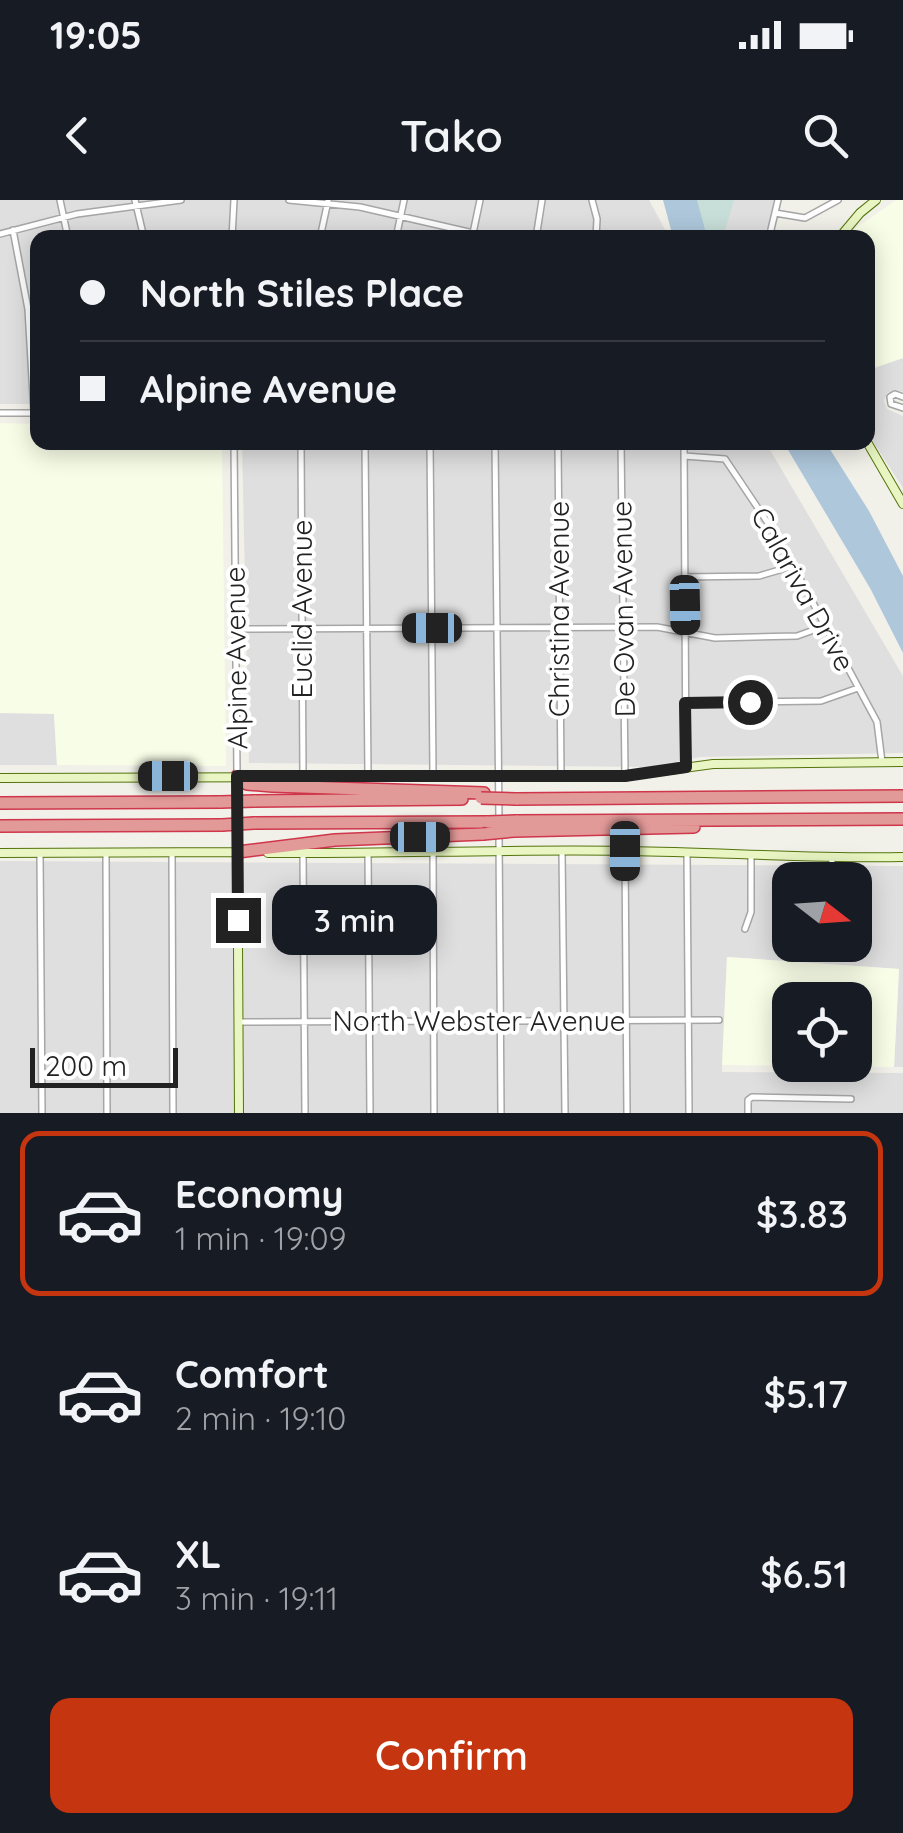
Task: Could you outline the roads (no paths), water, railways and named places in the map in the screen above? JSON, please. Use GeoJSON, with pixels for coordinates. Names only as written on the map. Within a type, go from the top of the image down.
{"type":"FeatureCollection","features":[{"type":"Feature","properties":{"kind":"highway"},"geometry":{"type":"LineString","coordinates":[[237,776],[246,784],[306,789],[516,797],[570,795],[606,801],[903,796]]}},
{"type":"Feature","properties":{"kind":"highway"},"geometry":{"type":"LineString","coordinates":[[0,803],[482,796]]}},
{"type":"Feature","properties":{"kind":"highway"},"geometry":{"type":"LineString","coordinates":[[238,852],[515,826],[670,829],[825,820],[903,820]]}},
{"type":"Feature","properties":{"kind":"highway"},"geometry":{"type":"LineString","coordinates":[[0,826],[254,823],[486,828]]}},
{"type":"Feature","properties":{"kind":"street"},"geometry":{"type":"LineString","coordinates":[[60,200],[66,230]]}},
{"type":"Feature","properties":{"kind":"street"},"geometry":{"type":"LineString","coordinates":[[0,234],[136,202],[181,200]]}},
{"type":"Feature","properties":{"kind":"street"},"geometry":{"type":"LineString","coordinates":[[232,230],[234,200]]}},
{"type":"Feature","properties":{"kind":"street"},"geometry":{"type":"LineString","coordinates":[[289,200],[328,202],[400,215],[454,230]]}},
{"type":"Feature","properties":{"kind":"street"},"geometry":{"type":"LineString","coordinates":[[397,230],[404,200]]}},
{"type":"Feature","properties":{"kind":"street"},"geometry":{"type":"LineString","coordinates":[[473,230],[480,200]]}},
{"type":"Feature","properties":{"kind":"street"},"geometry":{"type":"LineString","coordinates":[[537,230],[542,200]]}},
{"type":"Feature","properties":{"kind":"street"},"geometry":{"type":"LineString","coordinates":[[592,200],[596,230]]}},
{"type":"Feature","properties":{"kind":"street"},"geometry":{"type":"LineString","coordinates":[[771,230],[778,200]]}},
{"type":"Feature","properties":{"kind":"street"},"geometry":{"type":"LineString","coordinates":[[774,213],[805,218],[838,200]]}},
{"type":"Feature","properties":{"kind":"street"},"geometry":{"type":"LineString","coordinates":[[847,230],[876,200]]}},
{"type":"Feature","properties":{"kind":"street"},"geometry":{"type":"LineString","coordinates":[[136,202],[142,230]]}},
{"type":"Feature","properties":{"kind":"street"},"geometry":{"type":"LineString","coordinates":[[322,230],[328,202]]}},
{"type":"Feature","properties":{"kind":"street"},"geometry":{"type":"LineString","coordinates":[[13,230],[30,335]]}},
{"type":"Feature","properties":{"kind":"street"},"geometry":{"type":"LineString","coordinates":[[903,397],[890,397],[891,404],[903,408]]}},
{"type":"Feature","properties":{"kind":"street"},"geometry":{"type":"LineString","coordinates":[[0,413],[30,413]]}},
{"type":"Feature","properties":{"kind":"street","name":"Alpine Avenue"},"geometry":{"type":"LineString","coordinates":[[234,450],[239,1113]]}},
{"type":"Feature","properties":{"kind":"street","name":"Euclid Avenue"},"geometry":{"type":"LineString","coordinates":[[301,450],[303,775]]}},
{"type":"Feature","properties":{"kind":"street"},"geometry":{"type":"LineString","coordinates":[[365,450],[368,775]]}},
{"type":"Feature","properties":{"kind":"street"},"geometry":{"type":"LineString","coordinates":[[430,450],[433,774]]}},
{"type":"Feature","properties":{"kind":"street"},"geometry":{"type":"LineString","coordinates":[[495,450],[501,1113]]}},
{"type":"Feature","properties":{"kind":"street","name":"Christina Avenue"},"geometry":{"type":"LineString","coordinates":[[558,450],[561,776]]}},
{"type":"Feature","properties":{"kind":"street","name":"De Ovan Avenue"},"geometry":{"type":"LineString","coordinates":[[621,450],[625,776]]}},
{"type":"Feature","properties":{"kind":"street"},"geometry":{"type":"LineString","coordinates":[[684,450],[686,767]]}},
{"type":"Feature","properties":{"kind":"street"},"geometry":{"type":"LineString","coordinates":[[872,450],[903,504]]}},
{"type":"Feature","properties":{"kind":"street","name":"Calariva Drive"},"geometry":{"type":"LineString","coordinates":[[684,456],[725,459],[792,566],[876,722],[882,762]]}},
{"type":"Feature","properties":{"kind":"street"},"geometry":{"type":"LineString","coordinates":[[684,577],[759,576],[792,566]]}},
{"type":"Feature","properties":{"kind":"street"},"geometry":{"type":"LineString","coordinates":[[235,629],[657,627],[716,638],[791,637],[825,626]]}},
{"type":"Feature","properties":{"kind":"street"},"geometry":{"type":"LineString","coordinates":[[685,703],[821,702],[858,688]]}},
{"type":"Feature","properties":{"kind":"street"},"geometry":{"type":"LineString","coordinates":[[0,778],[625,776],[738,763],[903,762]]}},
{"type":"Feature","properties":{"kind":"street"},"geometry":{"type":"LineString","coordinates":[[562,851],[565,1113]]}},
{"type":"Feature","properties":{"kind":"street"},"geometry":{"type":"LineString","coordinates":[[625,851],[627,1113]]}},
{"type":"Feature","properties":{"kind":"street"},"geometry":{"type":"LineString","coordinates":[[0,853],[625,851],[903,857]]}},
{"type":"Feature","properties":{"kind":"street"},"geometry":{"type":"LineString","coordinates":[[687,852],[689,1113]]}},
{"type":"Feature","properties":{"kind":"street"},"geometry":{"type":"LineString","coordinates":[[304,853],[305,1113]]}},
{"type":"Feature","properties":{"kind":"street"},"geometry":{"type":"LineString","coordinates":[[433,853],[434,1113]]}},
{"type":"Feature","properties":{"kind":"street"},"geometry":{"type":"LineString","coordinates":[[40,854],[42,1113]]}},
{"type":"Feature","properties":{"kind":"street"},"geometry":{"type":"LineString","coordinates":[[106,854],[107,1113]]}},
{"type":"Feature","properties":{"kind":"street"},"geometry":{"type":"LineString","coordinates":[[172,854],[173,1113]]}},
{"type":"Feature","properties":{"kind":"street"},"geometry":{"type":"LineString","coordinates":[[368,854],[370,1113]]}},
{"type":"Feature","properties":{"kind":"street"},"geometry":{"type":"LineString","coordinates":[[745,929],[750,912],[751,854]]}},
{"type":"Feature","properties":{"kind":"street","name":"North Webster Avenue"},"geometry":{"type":"LineString","coordinates":[[240,1022],[719,1020]]}},
{"type":"Feature","properties":{"kind":"street"},"geometry":{"type":"LineString","coordinates":[[748,1113],[749,1099],[851,1099]]}}]}
